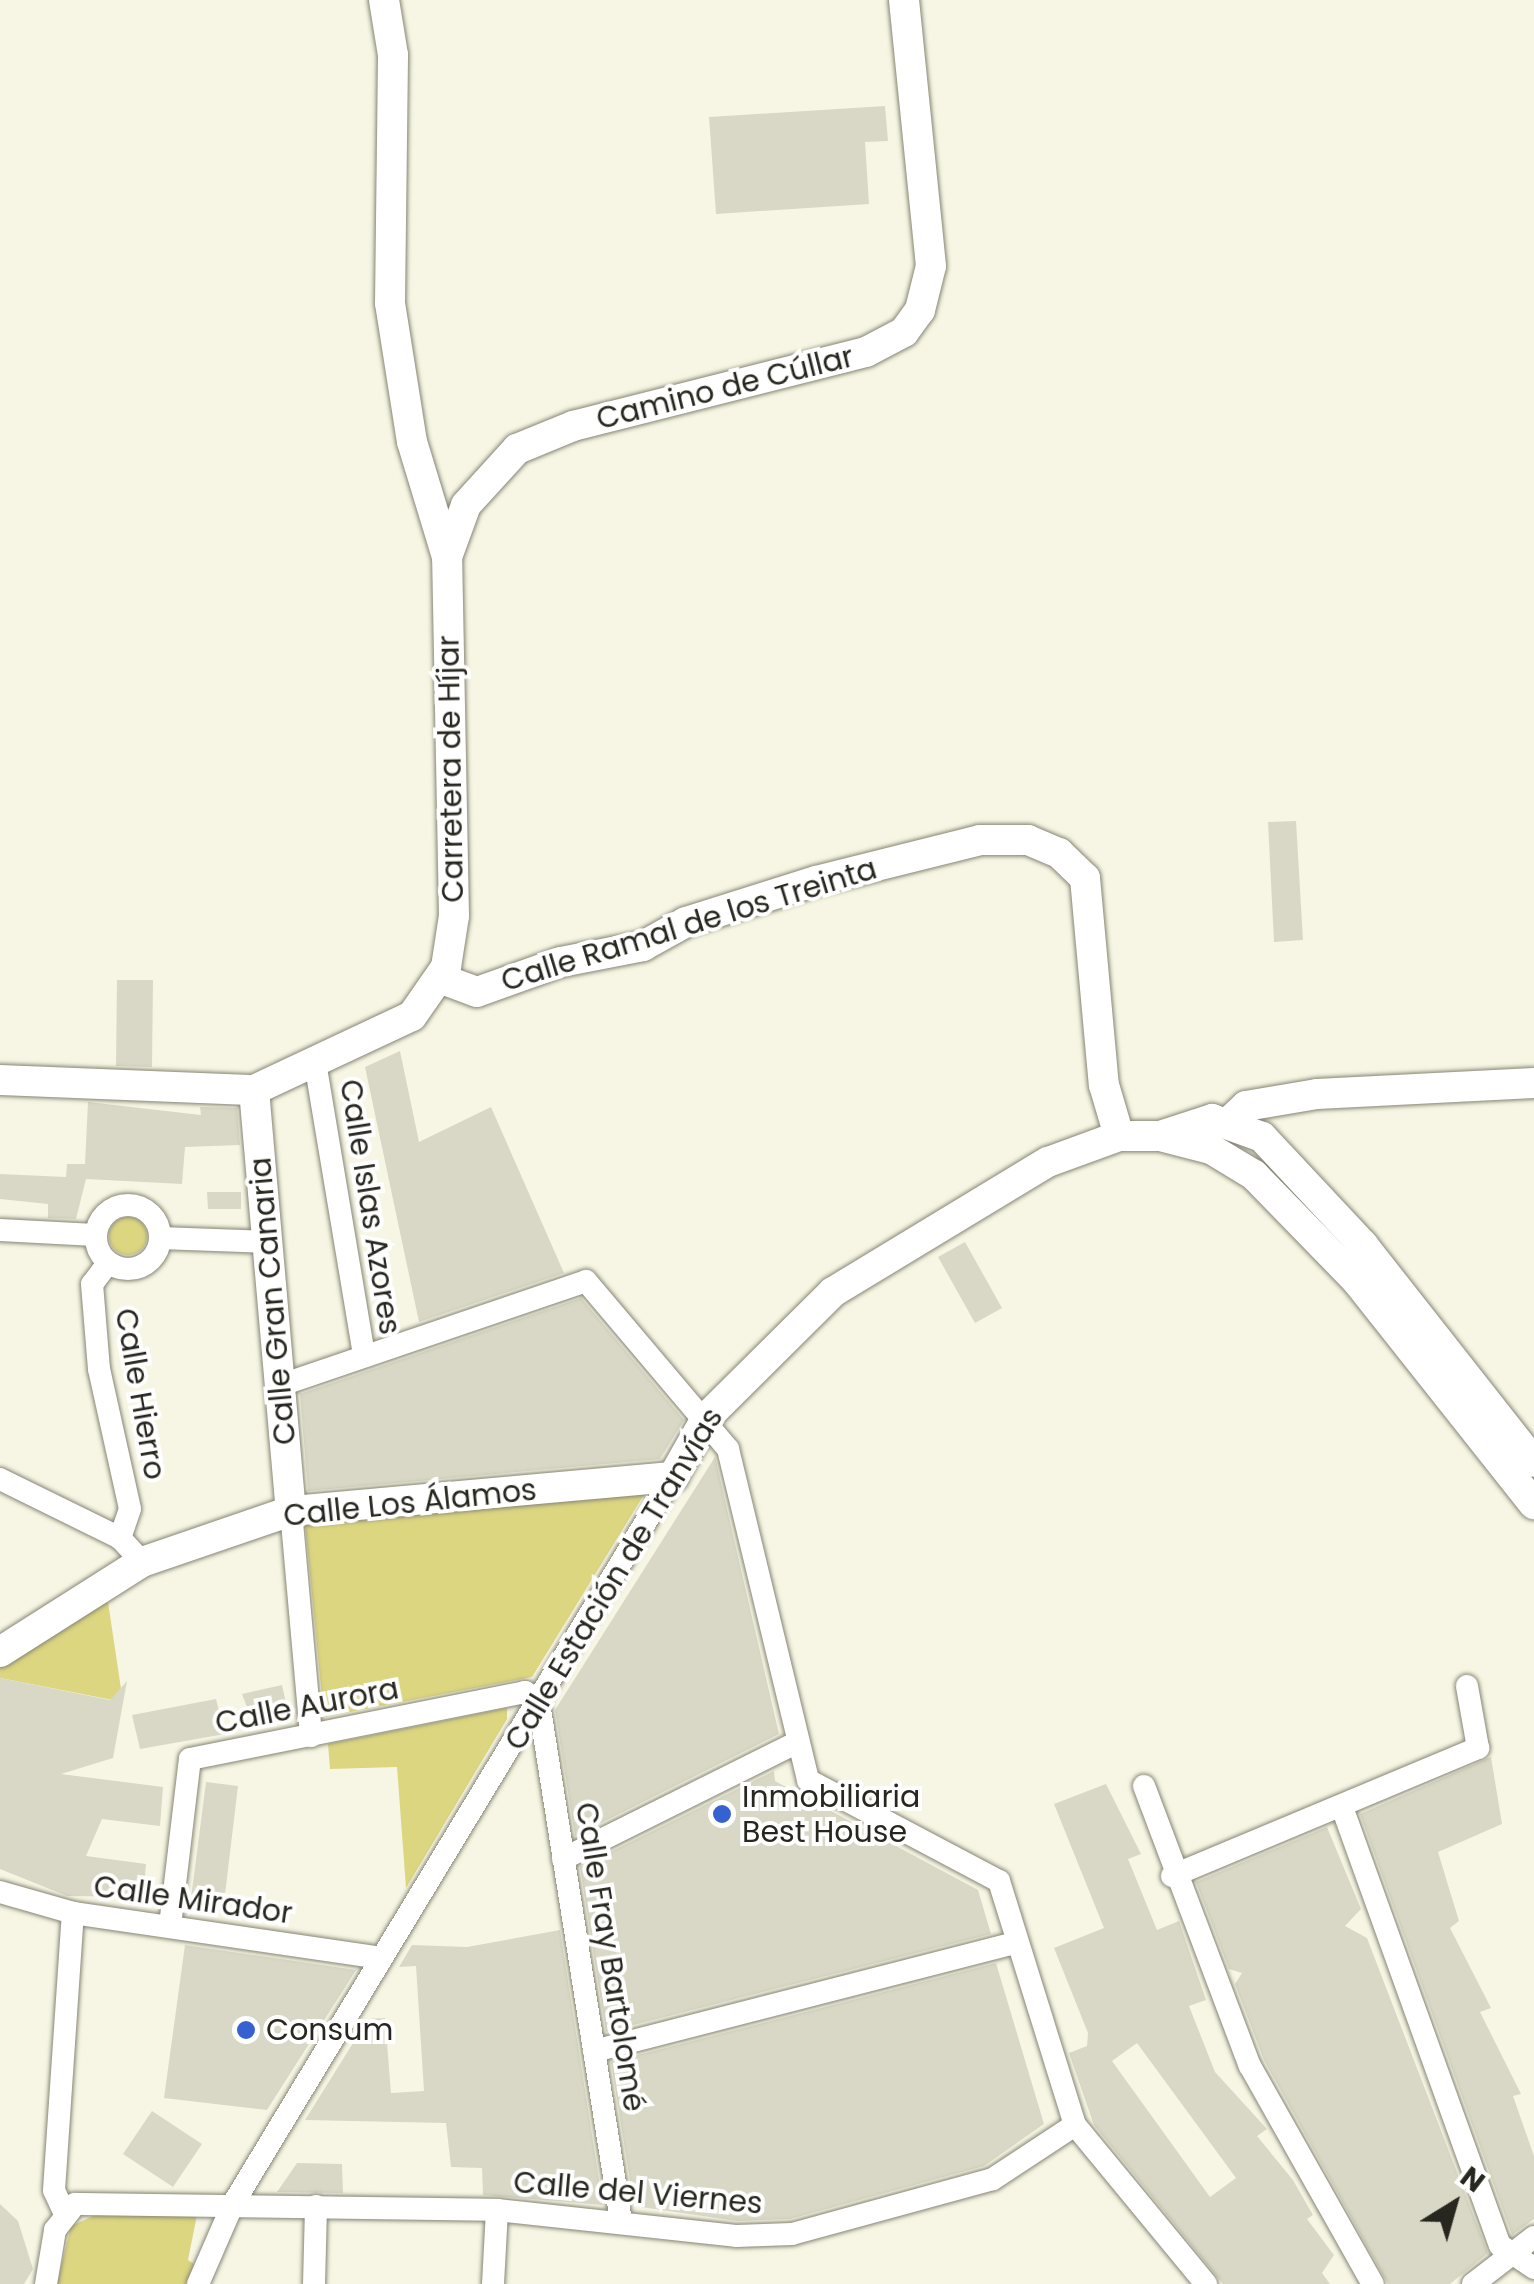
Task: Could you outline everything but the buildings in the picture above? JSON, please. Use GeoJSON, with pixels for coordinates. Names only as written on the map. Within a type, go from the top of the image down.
{"type":"FeatureCollection","features":[{"type":"Feature","properties":{"kind":"street"},"geometry":{"type":"LineString","coordinates":[[384,0],[393,55],[390,303],[412,442],[448,558]]}},
{"type":"Feature","properties":{"kind":"street","name":"Camino de Cúllar"},"geometry":{"type":"LineString","coordinates":[[448,558],[466,505],[517,449],[573,426],[866,352],[904,332],[920,310],[932,266],[904,0]]}},
{"type":"Feature","properties":{"kind":"street","name":"Carretera de Híjar"},"geometry":{"type":"LineString","coordinates":[[439,978],[454,916],[448,558]]}},
{"type":"Feature","properties":{"kind":"street","name":"Calle Ramal de los Treinta"},"geometry":{"type":"LineString","coordinates":[[439,978],[477,992],[561,962],[643,946],[686,922],[816,881],[980,840],[1028,840],[1060,853],[1085,878],[1104,1085],[1119,1136]]}},
{"type":"Feature","properties":{"kind":"street"},"geometry":{"type":"LineString","coordinates":[[0,1080],[254,1090],[316,1068],[412,1016],[439,978]]}},
{"type":"Feature","properties":{"kind":"street","name":"Calle Islas Azores"},"geometry":{"type":"LineString","coordinates":[[316,1068],[364,1356]]}},
{"type":"Feature","properties":{"kind":"street"},"geometry":{"type":"LineString","coordinates":[[1230,1121],[1246,1106],[1317,1094],[1534,1083]]}},
{"type":"Feature","properties":{"kind":"street","name":"Calle Gran Canaria"},"geometry":{"type":"LineString","coordinates":[[254,1090],[291,1512]]}},
{"type":"Feature","properties":{"kind":"street"},"geometry":{"type":"LineString","coordinates":[[1160,1136],[1212,1119],[1230,1121],[1262,1137],[1363,1245],[1534,1462]]}},
{"type":"Feature","properties":{"kind":"street"},"geometry":{"type":"LineString","coordinates":[[1230,1121],[1231,1138],[1254,1175],[1357,1282],[1534,1504]]}},
{"type":"Feature","properties":{"kind":"street","name":"Calle Estación de Tranvías"},"geometry":{"type":"LineString","coordinates":[[198,2284],[232,2204],[707,1418],[833,1292],[1048,1162],[1119,1136],[1160,1136]]}},
{"type":"Feature","properties":{"kind":"street"},"geometry":{"type":"LineString","coordinates":[[1160,1136],[1210,1149],[1254,1175]]}},
{"type":"Feature","properties":{"kind":"street"},"geometry":{"type":"LineString","coordinates":[[124,1204],[145,1209],[160,1238],[138,1268],[108,1263],[95,1235],[104,1214],[124,1204]]}},
{"type":"Feature","properties":{"kind":"street"},"geometry":{"type":"LineString","coordinates":[[0,1230],[95,1235]]}},
{"type":"Feature","properties":{"kind":"street"},"geometry":{"type":"LineString","coordinates":[[160,1238],[270,1242]]}},
{"type":"Feature","properties":{"kind":"street","name":"Calle Hierro"},"geometry":{"type":"LineString","coordinates":[[108,1263],[92,1284],[99,1369],[130,1509],[120,1538]]}},
{"type":"Feature","properties":{"kind":"street"},"geometry":{"type":"LineString","coordinates":[[281,1384],[586,1281],[707,1418],[728,1449],[808,1780],[999,1881],[1075,2126],[1206,2284]]}},
{"type":"Feature","properties":{"kind":"street","name":"Calle Los Álamos"},"geometry":{"type":"LineString","coordinates":[[0,1652],[142,1562],[291,1512],[673,1477]]}},
{"type":"Feature","properties":{"kind":"street"},"geometry":{"type":"LineString","coordinates":[[0,1479],[120,1538],[142,1562]]}},
{"type":"Feature","properties":{"kind":"street"},"geometry":{"type":"LineString","coordinates":[[291,1512],[311,1736]]}},
{"type":"Feature","properties":{"kind":"street"},"geometry":{"type":"LineString","coordinates":[[1172,1876],[1478,1748],[1467,1686]]}},
{"type":"Feature","properties":{"kind":"street","name":"Calle Aurora"},"geometry":{"type":"LineString","coordinates":[[170,1926],[190,1759],[524,1692],[538,1702]]}},
{"type":"Feature","properties":{"kind":"street","name":"Calle Fray Bartolomé"},"geometry":{"type":"LineString","coordinates":[[538,1702],[621,2221]]}},
{"type":"Feature","properties":{"kind":"street"},"geometry":{"type":"LineString","coordinates":[[564,1860],[796,1743]]}},
{"type":"Feature","properties":{"kind":"street"},"geometry":{"type":"LineString","coordinates":[[1144,1786],[1172,1876],[1250,2066],[1373,2284]]}},
{"type":"Feature","properties":{"kind":"street"},"geometry":{"type":"LineString","coordinates":[[1342,1807],[1500,2245],[1510,2256],[1534,2268]]}},
{"type":"Feature","properties":{"kind":"street","name":"Calle Mirador"},"geometry":{"type":"LineString","coordinates":[[0,1892],[73,1913],[380,1958]]}},
{"type":"Feature","properties":{"kind":"street"},"geometry":{"type":"LineString","coordinates":[[65,2214],[54,2190],[73,1913]]}},
{"type":"Feature","properties":{"kind":"street"},"geometry":{"type":"LineString","coordinates":[[594,2051],[1015,1942]]}},
{"type":"Feature","properties":{"kind":"street","name":"Calle del Viernes"},"geometry":{"type":"LineString","coordinates":[[232,2204],[497,2210],[792,2234],[993,2179],[1075,2126]]}},
{"type":"Feature","properties":{"kind":"street"},"geometry":{"type":"LineString","coordinates":[[46,2284],[65,2214],[75,2204],[232,2204]]}},
{"type":"Feature","properties":{"kind":"street"},"geometry":{"type":"LineString","coordinates":[[314,2284],[316,2206]]}},
{"type":"Feature","properties":{"kind":"street"},"geometry":{"type":"LineString","coordinates":[[493,2284],[497,2210]]}},
{"type":"Feature","properties":{"kind":"street"},"geometry":{"type":"LineString","coordinates":[[1472,2284],[1534,2237]]}},
{"type":"Feature","properties":{"kind":"shaded area"},"geometry":{"type":"Polygon","coordinates":[[[128,1217],[141,1223],[147,1236],[141,1249],[128,1255],[115,1249],[109,1236],[115,1223],[128,1217]]]}},
{"type":"Feature","properties":{"kind":"shaded area"},"geometry":{"type":"Polygon","coordinates":[[[645,1493],[532,1677],[324,1717],[305,1523],[645,1493]]]}},
{"type":"Feature","properties":{"kind":"shaded area"},"geometry":{"type":"Polygon","coordinates":[[[108,1602],[123,1702],[0,1678],[0,1660],[66,1617],[108,1602]]]}},
{"type":"Feature","properties":{"kind":"shaded area"},"geometry":{"type":"Polygon","coordinates":[[[507,1708],[507,1719],[406,1888],[397,1767],[330,1769],[328,1744],[507,1708]]]}},
{"type":"Feature","properties":{"kind":"shaded area"},"geometry":{"type":"Polygon","coordinates":[[[100,2213],[197,2215],[188,2260],[200,2268],[189,2284],[57,2284],[71,2226],[100,2213]]]}},
{"type":"Feature","properties":{"kind":"place","name":"Inmobiliaria Best House"},"geometry":{"type":"Point","coordinates":[722,1814]}},
{"type":"Feature","properties":{"kind":"place","name":"Consum"},"geometry":{"type":"Point","coordinates":[246,2030]}}]}
